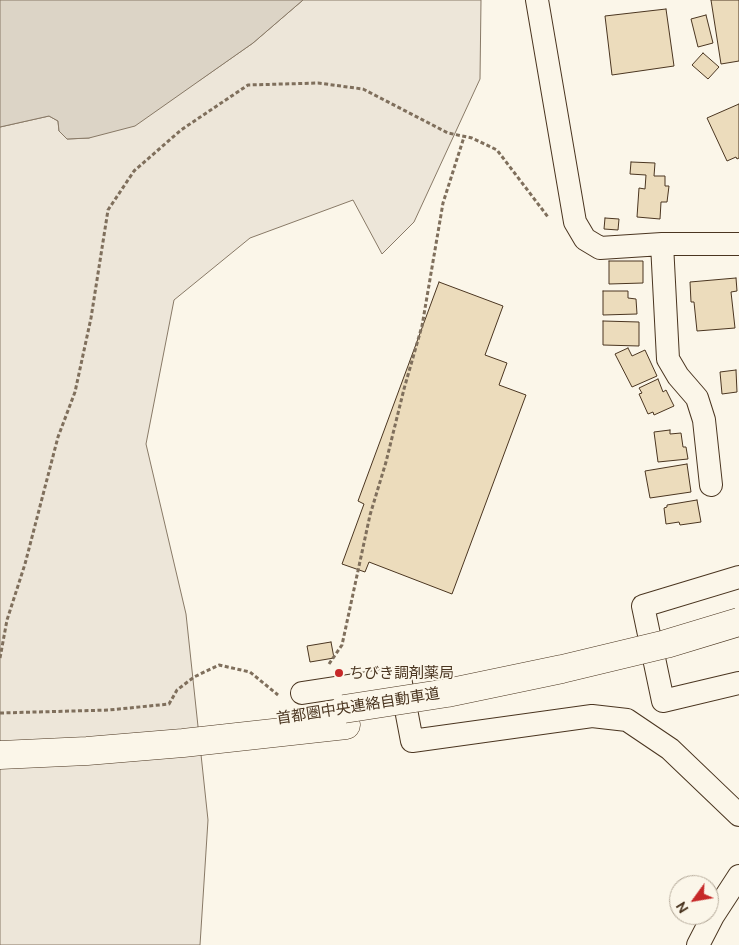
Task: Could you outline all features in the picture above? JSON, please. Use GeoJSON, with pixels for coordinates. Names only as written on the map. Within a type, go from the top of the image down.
{"type":"FeatureCollection","features":[{"type":"Feature","properties":{"kind":"highway","name":"首都圏中央連絡自動車道"},"geometry":{"type":"LineString","coordinates":[[0,737],[85,736],[212,725],[270,719],[438,694],[571,667],[666,644],[739,622]]}},
{"type":"Feature","properties":{"kind":"highway","name":"首都圏中央連絡自動車道"},"geometry":{"type":"LineString","coordinates":[[0,754],[106,750],[346,725],[450,708],[564,684],[739,642]]}},
{"type":"Feature","properties":{"kind":"street"},"geometry":{"type":"LineString","coordinates":[[537,0],[575,222],[585,239],[600,248],[662,244],[739,244]]}},
{"type":"Feature","properties":{"kind":"street"},"geometry":{"type":"LineString","coordinates":[[662,244],[668,359],[678,376],[697,398],[704,420],[711,485]]}},
{"type":"Feature","properties":{"kind":"street"},"geometry":{"type":"LineString","coordinates":[[739,577],[643,606],[663,701],[739,683]]}},
{"type":"Feature","properties":{"kind":"street"},"geometry":{"type":"LineString","coordinates":[[302,693],[400,678],[412,740],[592,716],[627,720],[670,749],[739,815]]}},
{"type":"Feature","properties":{"kind":"street"},"geometry":{"type":"LineString","coordinates":[[698,945],[739,876]]}},
{"type":"Feature","properties":{"kind":"path"},"geometry":{"type":"LineString","coordinates":[[0,658],[7,620],[25,564],[58,437],[75,392],[92,318],[108,210],[134,171],[181,130],[248,86],[318,83],[362,89],[448,133],[472,138],[497,150],[555,226],[578,228]]}},
{"type":"Feature","properties":{"kind":"path"},"geometry":{"type":"LineString","coordinates":[[0,712],[109,710],[168,704],[177,690],[194,677],[219,665],[250,672],[275,694],[290,700],[317,682],[342,645],[370,515],[422,326],[443,203],[464,137]]}},
{"type":"Feature","properties":{"kind":"shaded area"},"geometry":{"type":"Polygon","coordinates":[[[0,0],[303,0],[253,43],[135,126],[89,138],[67,139],[59,131],[58,121],[49,116],[0,127],[0,0]]]}},
{"type":"Feature","properties":{"kind":"shaded area"},"geometry":{"type":"Polygon","coordinates":[[[303,0],[481,0],[480,79],[414,222],[382,254],[353,200],[250,238],[174,300],[146,444],[186,614],[208,820],[200,945],[0,945],[0,127],[49,116],[58,121],[59,131],[67,139],[89,138],[200,80],[253,43],[303,0]]]}},
{"type":"Feature","properties":{"kind":"building"},"geometry":{"type":"Polygon","coordinates":[[[711,0],[739,0],[739,61],[721,64],[711,0]]]}},
{"type":"Feature","properties":{"kind":"building"},"geometry":{"type":"Polygon","coordinates":[[[666,9],[674,66],[612,75],[605,16],[666,9]]]}},
{"type":"Feature","properties":{"kind":"building"},"geometry":{"type":"Polygon","coordinates":[[[706,15],[713,43],[698,47],[691,19],[706,15]]]}},
{"type":"Feature","properties":{"kind":"building"},"geometry":{"type":"Polygon","coordinates":[[[703,53],[719,67],[708,79],[692,65],[703,53]]]}},
{"type":"Feature","properties":{"kind":"building"},"geometry":{"type":"Polygon","coordinates":[[[739,104],[739,158],[737,159],[736,157],[727,161],[707,118],[739,104]]]}},
{"type":"Feature","properties":{"kind":"building"},"geometry":{"type":"Polygon","coordinates":[[[631,162],[655,163],[654,176],[665,176],[665,186],[669,186],[667,202],[661,202],[660,219],[637,217],[639,188],[645,189],[646,175],[630,174],[631,162]]]}},
{"type":"Feature","properties":{"kind":"building"},"geometry":{"type":"Polygon","coordinates":[[[605,218],[619,219],[618,230],[604,229],[605,218]]]}},
{"type":"Feature","properties":{"kind":"building"},"geometry":{"type":"Polygon","coordinates":[[[609,261],[643,261],[643,283],[609,284],[609,261]]]}},
{"type":"Feature","properties":{"kind":"building"},"geometry":{"type":"Polygon","coordinates":[[[736,278],[737,291],[731,292],[735,328],[697,331],[694,302],[691,302],[690,282],[736,278]]]}},
{"type":"Feature","properties":{"kind":"building"},"geometry":{"type":"Polygon","coordinates":[[[439,282],[503,306],[485,355],[507,363],[499,385],[526,395],[452,594],[369,562],[365,572],[342,564],[364,504],[358,501],[439,282]]]}},
{"type":"Feature","properties":{"kind":"building"},"geometry":{"type":"Polygon","coordinates":[[[603,291],[628,291],[628,298],[636,299],[637,314],[603,315],[603,291]]]}},
{"type":"Feature","properties":{"kind":"building"},"geometry":{"type":"Polygon","coordinates":[[[603,321],[639,322],[639,346],[603,345],[603,321]]]}},
{"type":"Feature","properties":{"kind":"building"},"geometry":{"type":"Polygon","coordinates":[[[628,348],[632,356],[645,350],[657,376],[632,387],[615,354],[628,348]]]}},
{"type":"Feature","properties":{"kind":"building"},"geometry":{"type":"Polygon","coordinates":[[[736,370],[737,392],[722,394],[720,372],[736,370]]]}},
{"type":"Feature","properties":{"kind":"building"},"geometry":{"type":"Polygon","coordinates":[[[658,379],[663,392],[666,390],[674,406],[654,415],[653,412],[648,414],[639,394],[642,393],[639,388],[658,379]]]}},
{"type":"Feature","properties":{"kind":"building"},"geometry":{"type":"Polygon","coordinates":[[[670,430],[670,434],[681,433],[683,447],[686,447],[688,459],[658,462],[654,432],[670,430]]]}},
{"type":"Feature","properties":{"kind":"building"},"geometry":{"type":"Polygon","coordinates":[[[687,464],[691,492],[650,498],[645,471],[687,464]]]}},
{"type":"Feature","properties":{"kind":"building"},"geometry":{"type":"Polygon","coordinates":[[[697,500],[701,522],[680,525],[679,522],[666,524],[664,508],[667,505],[697,500]]]}},
{"type":"Feature","properties":{"kind":"building"},"geometry":{"type":"Polygon","coordinates":[[[331,642],[334,658],[310,662],[307,646],[331,642]]]}},
{"type":"Feature","properties":{"kind":"place","name":"ちびき調剤薬局"},"geometry":{"type":"Point","coordinates":[339,673]}}]}
